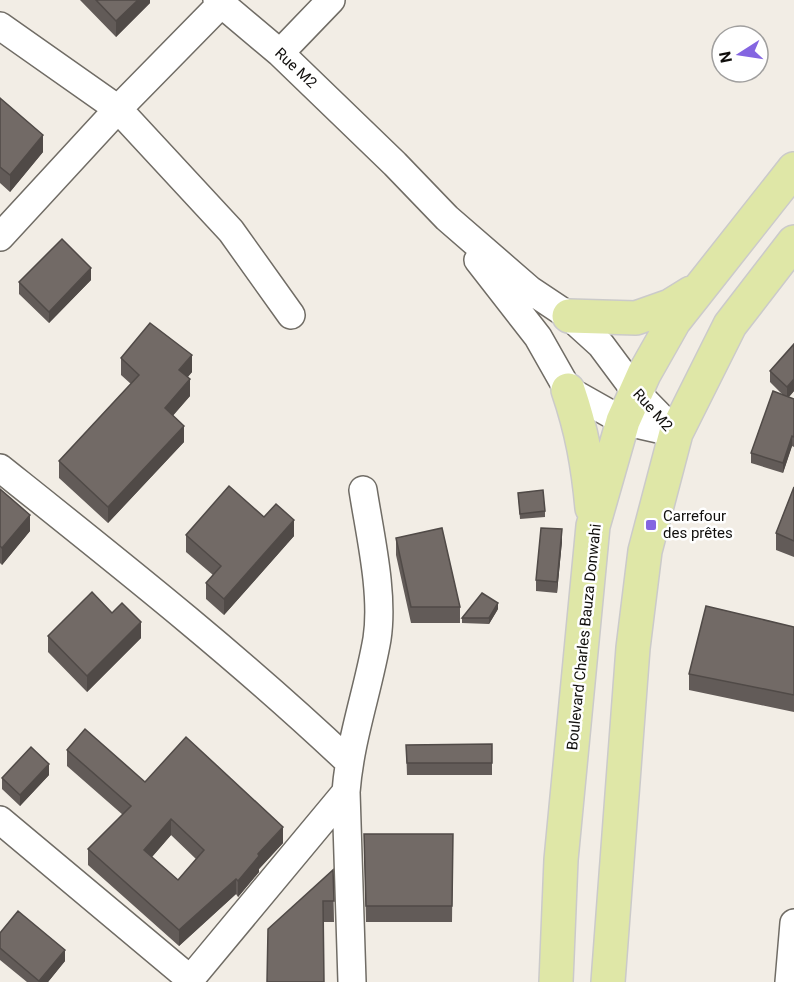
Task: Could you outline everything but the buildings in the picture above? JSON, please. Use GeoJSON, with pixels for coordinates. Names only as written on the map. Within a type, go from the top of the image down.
{"type":"FeatureCollection","features":[{"type":"Feature","properties":{"kind":"main road","name":"Boulevard Charles Bauza Donwahi"},"geometry":{"type":"LineString","coordinates":[[556,982],[561,860],[593,526],[629,406],[644,374],[674,321],[794,169]]}},
{"type":"Feature","properties":{"kind":"main road"},"geometry":{"type":"LineString","coordinates":[[608,982],[634,637],[645,551],[676,433],[730,325],[794,242]]}},
{"type":"Feature","properties":{"kind":"main road"},"geometry":{"type":"LineString","coordinates":[[569,316],[636,318],[670,306],[700,287]]}},
{"type":"Feature","properties":{"kind":"main road"},"geometry":{"type":"LineString","coordinates":[[568,390],[581,429],[589,478],[593,526]]}},
{"type":"Feature","properties":{"kind":"street"},"geometry":{"type":"LineString","coordinates":[[280,53],[331,0]]}},
{"type":"Feature","properties":{"kind":"street"},"geometry":{"type":"LineString","coordinates":[[0,237],[219,2]]}},
{"type":"Feature","properties":{"kind":"street","name":"Rue M2"},"geometry":{"type":"LineString","coordinates":[[219,2],[280,53],[395,164],[447,218],[530,290],[569,316],[601,345],[629,406]]}},
{"type":"Feature","properties":{"kind":"street"},"geometry":{"type":"LineString","coordinates":[[0,26],[118,109],[231,231],[291,315]]}},
{"type":"Feature","properties":{"kind":"street","name":"Rue M2"},"geometry":{"type":"LineString","coordinates":[[447,218],[538,337],[568,390],[629,406],[676,433]]}},
{"type":"Feature","properties":{"kind":"street"},"geometry":{"type":"LineString","coordinates":[[0,468],[198,627],[299,714],[348,761]]}},
{"type":"Feature","properties":{"kind":"street"},"geometry":{"type":"LineString","coordinates":[[352,982],[346,792],[348,761],[377,638],[378,583],[363,490]]}},
{"type":"Feature","properties":{"kind":"street"},"geometry":{"type":"LineString","coordinates":[[0,820],[189,981],[346,792]]}},
{"type":"Feature","properties":{"kind":"street"},"geometry":{"type":"LineString","coordinates":[[789,982],[794,923]]}},
{"type":"Feature","properties":{"kind":"place","name":"Carrefour des prêtes"},"geometry":{"type":"Point","coordinates":[651,525]}}]}
